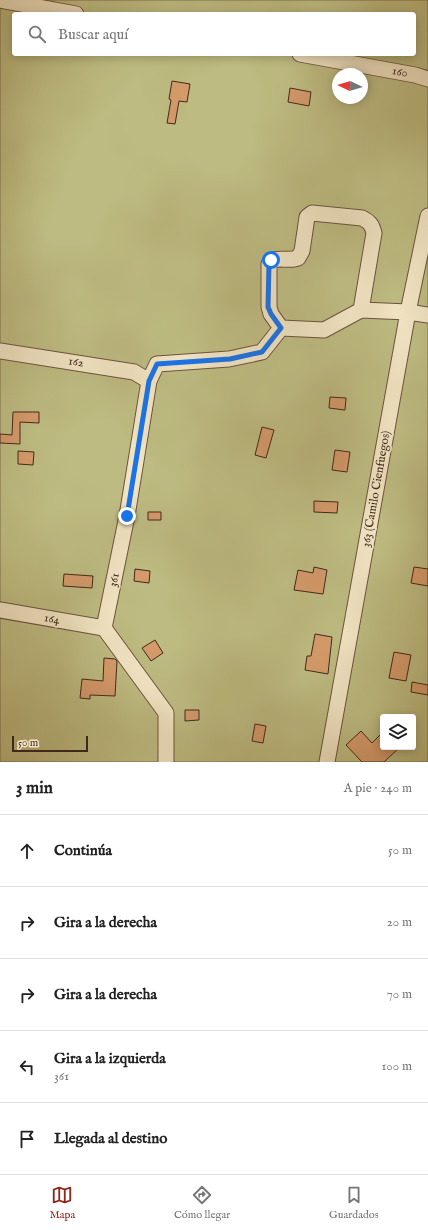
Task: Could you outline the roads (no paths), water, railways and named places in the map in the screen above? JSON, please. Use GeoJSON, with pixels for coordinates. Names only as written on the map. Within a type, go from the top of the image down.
{"type":"FeatureCollection","features":[{"type":"Feature","properties":{"kind":"street"},"geometry":{"type":"LineString","coordinates":[[0,0],[65,12]]}},
{"type":"Feature","properties":{"kind":"street","name":"160"},"geometry":{"type":"LineString","coordinates":[[311,56],[414,75],[428,79]]}},
{"type":"Feature","properties":{"kind":"street"},"geometry":{"type":"LineString","coordinates":[[362,310],[374,233],[372,225],[362,218],[312,213],[307,217],[302,251],[298,258],[291,260],[274,259],[270,261],[269,264],[268,307],[281,328],[324,330],[362,310],[408,312],[428,315]]}},
{"type":"Feature","properties":{"kind":"street","name":"363 (Camilo Cienfuegos)"},"geometry":{"type":"LineString","coordinates":[[327,762],[408,312],[428,216]]}},
{"type":"Feature","properties":{"kind":"street","name":"361"},"geometry":{"type":"LineString","coordinates":[[104,628],[127,516],[149,381],[157,364],[230,359],[262,352],[281,328]]}},
{"type":"Feature","properties":{"kind":"street","name":"162"},"geometry":{"type":"LineString","coordinates":[[0,350],[134,372],[149,381]]}},
{"type":"Feature","properties":{"kind":"street","name":"164"},"geometry":{"type":"LineString","coordinates":[[0,610],[104,628]]}},
{"type":"Feature","properties":{"kind":"street"},"geometry":{"type":"LineString","coordinates":[[104,628],[166,713],[166,762]]}}]}
